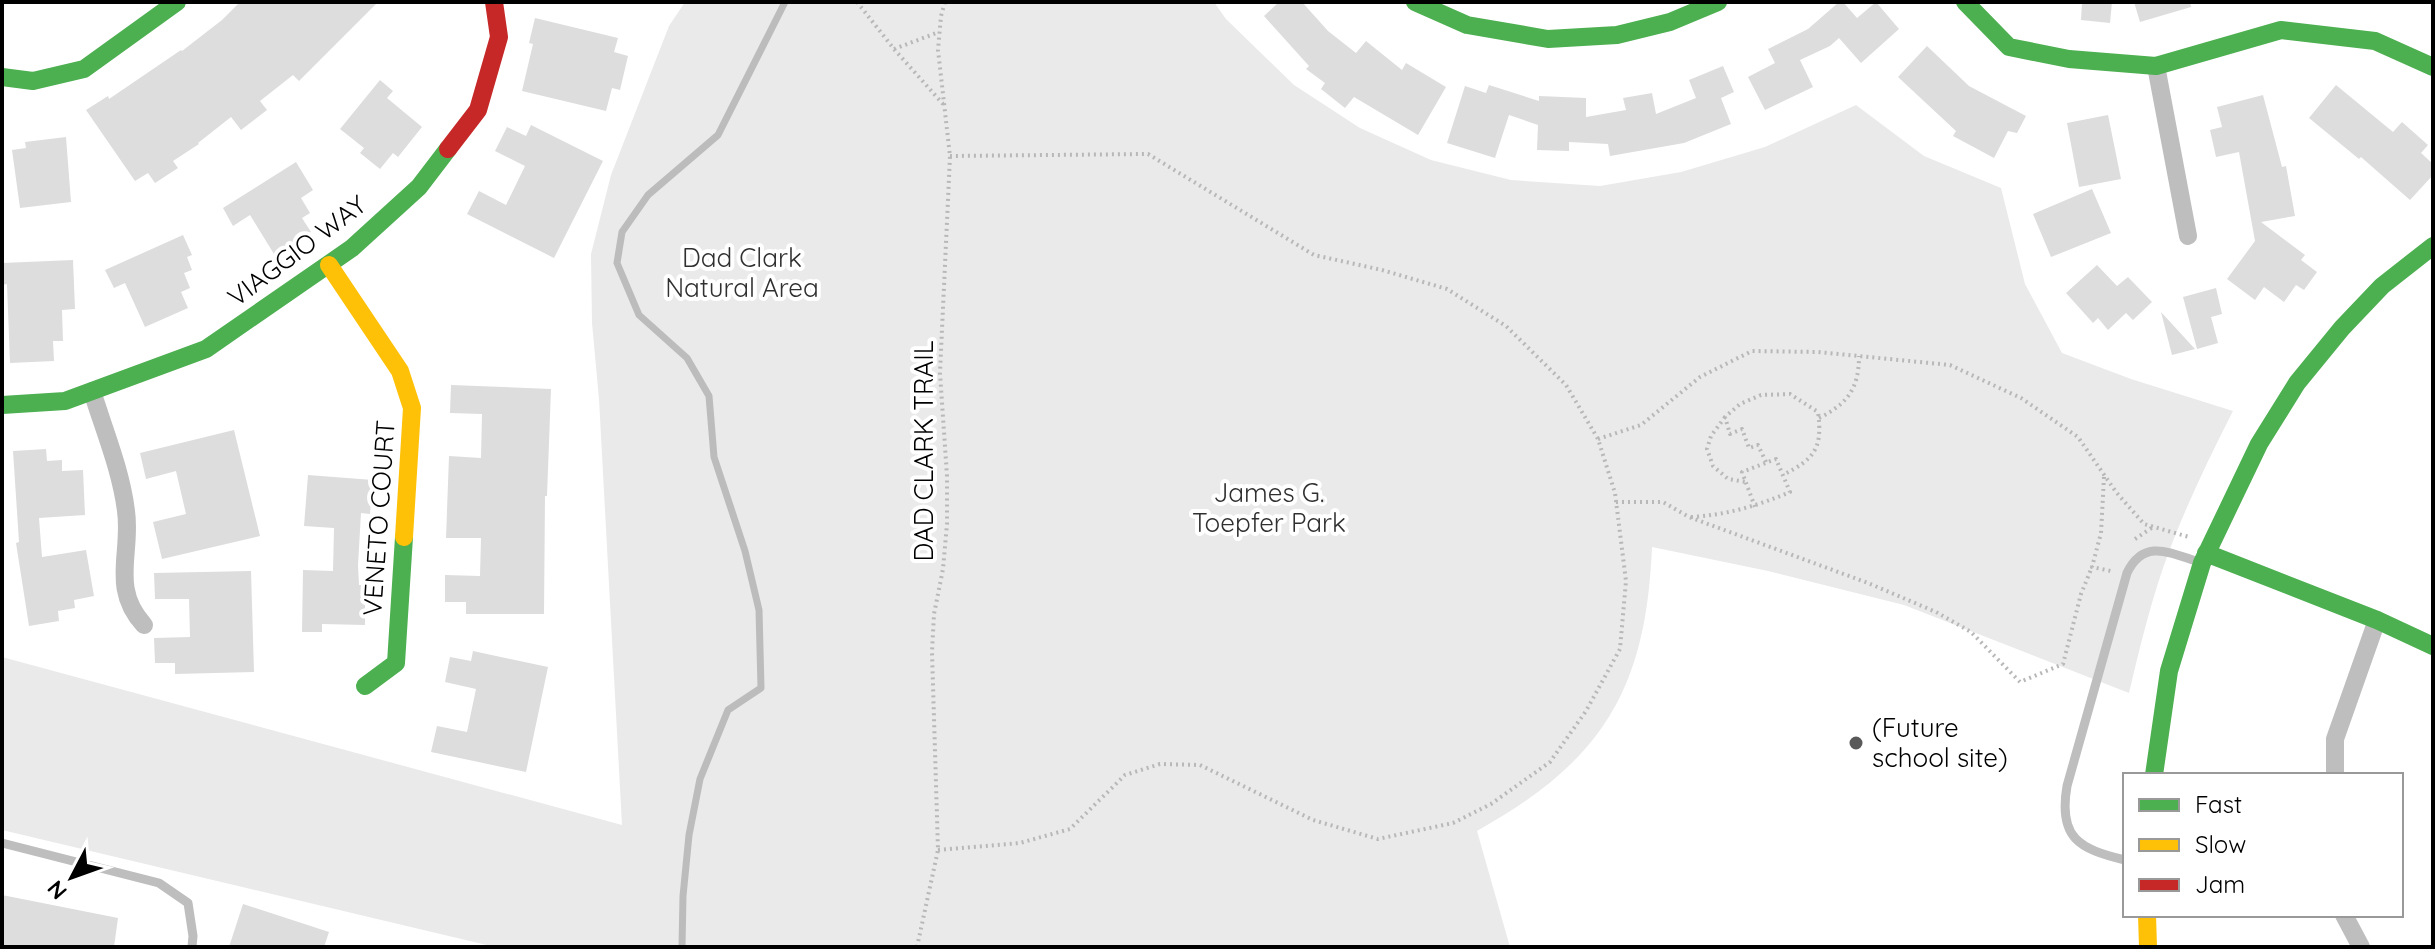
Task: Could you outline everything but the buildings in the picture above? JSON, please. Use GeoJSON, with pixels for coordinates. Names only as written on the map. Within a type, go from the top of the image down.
{"type":"FeatureCollection","features":[{"type":"Feature","properties":{"kind":"street"},"geometry":{"type":"LineString","coordinates":[[2,77],[33,81],[84,69],[177,2]]}},
{"type":"Feature","properties":{"kind":"street","name":"VIAGGIO WAY"},"geometry":{"type":"LineString","coordinates":[[2,405],[65,401],[206,349],[352,248],[419,187],[478,110],[499,37],[494,2]]}},
{"type":"Feature","properties":{"kind":"street"},"geometry":{"type":"LineString","coordinates":[[1415,2],[1467,25],[1548,39],[1617,35],[1670,22],[1718,2]]}},
{"type":"Feature","properties":{"kind":"street"},"geometry":{"type":"LineString","coordinates":[[1965,2],[2009,47],[2069,59],[2156,66],[2281,30],[2375,41],[2433,67]]}},
{"type":"Feature","properties":{"kind":"street"},"geometry":{"type":"LineString","coordinates":[[2156,66],[2188,236]]}},
{"type":"Feature","properties":{"kind":"street"},"geometry":{"type":"LineString","coordinates":[[2154,773],[2169,671],[2206,553],[2259,444],[2297,383],[2342,328],[2382,286],[2433,246]]}},
{"type":"Feature","properties":{"kind":"street","name":"VENETO COURT"},"geometry":{"type":"LineString","coordinates":[[329,265],[400,371],[412,408],[396,663],[365,686]]}},
{"type":"Feature","properties":{"kind":"street"},"geometry":{"type":"LineString","coordinates":[[92,391],[127,514],[123,568],[127,594],[133,613],[144,625]]}},
{"type":"Feature","properties":{"kind":"street"},"geometry":{"type":"LineString","coordinates":[[2206,553],[2377,620],[2433,646]]}},
{"type":"Feature","properties":{"kind":"street"},"geometry":{"type":"LineString","coordinates":[[2335,773],[2335,739],[2377,620]]}},
{"type":"Feature","properties":{"kind":"street"},"geometry":{"type":"LineString","coordinates":[[2147,917],[2148,947]]}},
{"type":"Feature","properties":{"kind":"street"},"geometry":{"type":"LineString","coordinates":[[2345,917],[2361,947]]}},
{"type":"Feature","properties":{"kind":"lane"},"geometry":{"type":"LineString","coordinates":[[2123,860],[2098,854],[2076,840],[2066,825],[2064,803],[2067,786],[2133,560],[2153,550],[2206,553]]}},
{"type":"Feature","properties":{"kind":"lane"},"geometry":{"type":"LineString","coordinates":[[2,843],[159,883],[188,903],[192,947]]}},
{"type":"Feature","properties":{"kind":"path"},"geometry":{"type":"LineString","coordinates":[[857,2],[944,105]]}},
{"type":"Feature","properties":{"kind":"path","name":"DAD CLARK TRAIL"},"geometry":{"type":"LineString","coordinates":[[917,947],[938,850],[932,652],[934,614],[943,569],[947,524],[940,373],[950,156],[938,50],[945,2]]}},
{"type":"Feature","properties":{"kind":"path"},"geometry":{"type":"LineString","coordinates":[[894,49],[939,32]]}},
{"type":"Feature","properties":{"kind":"path"},"geometry":{"type":"LineString","coordinates":[[938,850],[1020,843],[1070,829],[1125,775],[1160,764],[1200,765],[1313,820],[1378,839],[1453,823],[1491,804],[1550,762],[1586,711],[1620,649],[1626,581],[1616,502],[1598,439],[1566,385],[1506,326],[1447,289],[1314,255],[1148,154],[950,156]]}},
{"type":"Feature","properties":{"kind":"path"},"geometry":{"type":"LineString","coordinates":[[1598,439],[1641,425],[1700,377],[1752,351],[1818,352],[1950,365],[2021,398],[2078,437],[2144,524],[2206,553]]}},
{"type":"Feature","properties":{"kind":"path"},"geometry":{"type":"LineString","coordinates":[[1819,418],[1835,410],[1850,396],[1859,374],[1859,356]]}},
{"type":"Feature","properties":{"kind":"path"},"geometry":{"type":"LineString","coordinates":[[1746,482],[1728,479],[1713,466],[1707,449],[1711,436],[1725,417],[1740,404],[1761,395],[1790,394],[1818,412],[1818,445],[1810,458],[1783,475]]}},
{"type":"Feature","properties":{"kind":"path"},"geometry":{"type":"LineString","coordinates":[[1725,417],[1730,434],[1742,429],[1749,448],[1758,445],[1766,462]]}},
{"type":"Feature","properties":{"kind":"path"},"geometry":{"type":"LineString","coordinates":[[1689,517],[1755,507],[1790,492],[1776,459],[1742,472],[1755,507]]}},
{"type":"Feature","properties":{"kind":"path"},"geometry":{"type":"LineString","coordinates":[[1616,502],[1663,502],[1689,517],[1868,583],[1936,612],[1971,632],[2020,682],[2063,664],[2101,533],[2104,474]]}},
{"type":"Feature","properties":{"kind":"path"},"geometry":{"type":"LineString","coordinates":[[2129,543],[2153,527]]}},
{"type":"Feature","properties":{"kind":"path"},"geometry":{"type":"LineString","coordinates":[[2092,567],[2110,572],[2116,562]]}},
{"type":"Feature","properties":{"kind":"green space","name":"James G. Toepfer Park"},"geometry":{"type":"Polygon","coordinates":[[[685,2],[1214,2],[1226,19],[1294,85],[1360,128],[1431,160],[1511,180],[1600,186],[1681,172],[1765,147],[1856,105],[1924,156],[2001,188],[2025,284],[2062,353],[2131,379],[2233,411],[2170,548],[2129,693],[1904,605],[1768,571],[1652,547],[1648,598],[1640,642],[1627,682],[1609,717],[1586,748],[1556,777],[1520,805],[1477,831],[1510,947],[495,947],[2,830],[2,657],[622,825],[599,399],[592,323],[591,254],[611,175],[669,26],[685,2]]]}},
{"type":"Feature","properties":{"kind":"waterway"},"geometry":{"type":"LineString","coordinates":[[682,947],[689,835],[700,779],[728,710],[761,688],[759,610],[745,551],[714,457],[709,396],[687,358],[639,315],[617,263],[622,232],[648,195],[718,135],[785,2]]}},
{"type":"Feature","properties":{"kind":"traffic: fast"},"geometry":{"type":"LineString","coordinates":[[2,77],[33,81],[84,69],[177,2]]}},
{"type":"Feature","properties":{"kind":"traffic: fast"},"geometry":{"type":"LineString","coordinates":[[1415,2],[1467,25],[1548,39],[1617,35],[1670,22],[1718,2]]}},
{"type":"Feature","properties":{"kind":"traffic: fast"},"geometry":{"type":"LineString","coordinates":[[1965,2],[2009,47],[2069,59],[2156,66],[2281,30],[2375,41],[2433,67]]}},
{"type":"Feature","properties":{"kind":"traffic: fast"},"geometry":{"type":"LineString","coordinates":[[2,405],[65,401],[206,349],[352,248],[419,187],[448,149]]}},
{"type":"Feature","properties":{"kind":"traffic: fast"},"geometry":{"type":"LineString","coordinates":[[2154,773],[2169,671],[2202,563],[2259,444],[2297,383],[2342,328],[2382,286],[2433,246]]}},
{"type":"Feature","properties":{"kind":"traffic: fast"},"geometry":{"type":"LineString","coordinates":[[365,686],[396,663],[404,537]]}},
{"type":"Feature","properties":{"kind":"traffic: fast"},"geometry":{"type":"LineString","coordinates":[[2206,553],[2377,620],[2433,646]]}},
{"type":"Feature","properties":{"kind":"traffic: slow"},"geometry":{"type":"LineString","coordinates":[[329,265],[400,371],[412,408],[404,537]]}},
{"type":"Feature","properties":{"kind":"traffic: slow"},"geometry":{"type":"LineString","coordinates":[[2147,917],[2148,947]]}},
{"type":"Feature","properties":{"kind":"traffic: jam"},"geometry":{"type":"LineString","coordinates":[[448,149],[478,110],[499,37],[494,2]]}},
{"type":"Feature","properties":{"kind":"place","name":"(Future school site)"},"geometry":{"type":"Point","coordinates":[1856,743]}},
{"type":"Feature","properties":{"kind":"park label","name":"Dad Clark Natural Area"},"geometry":{"type":"Point","coordinates":[742,273]}}]}
